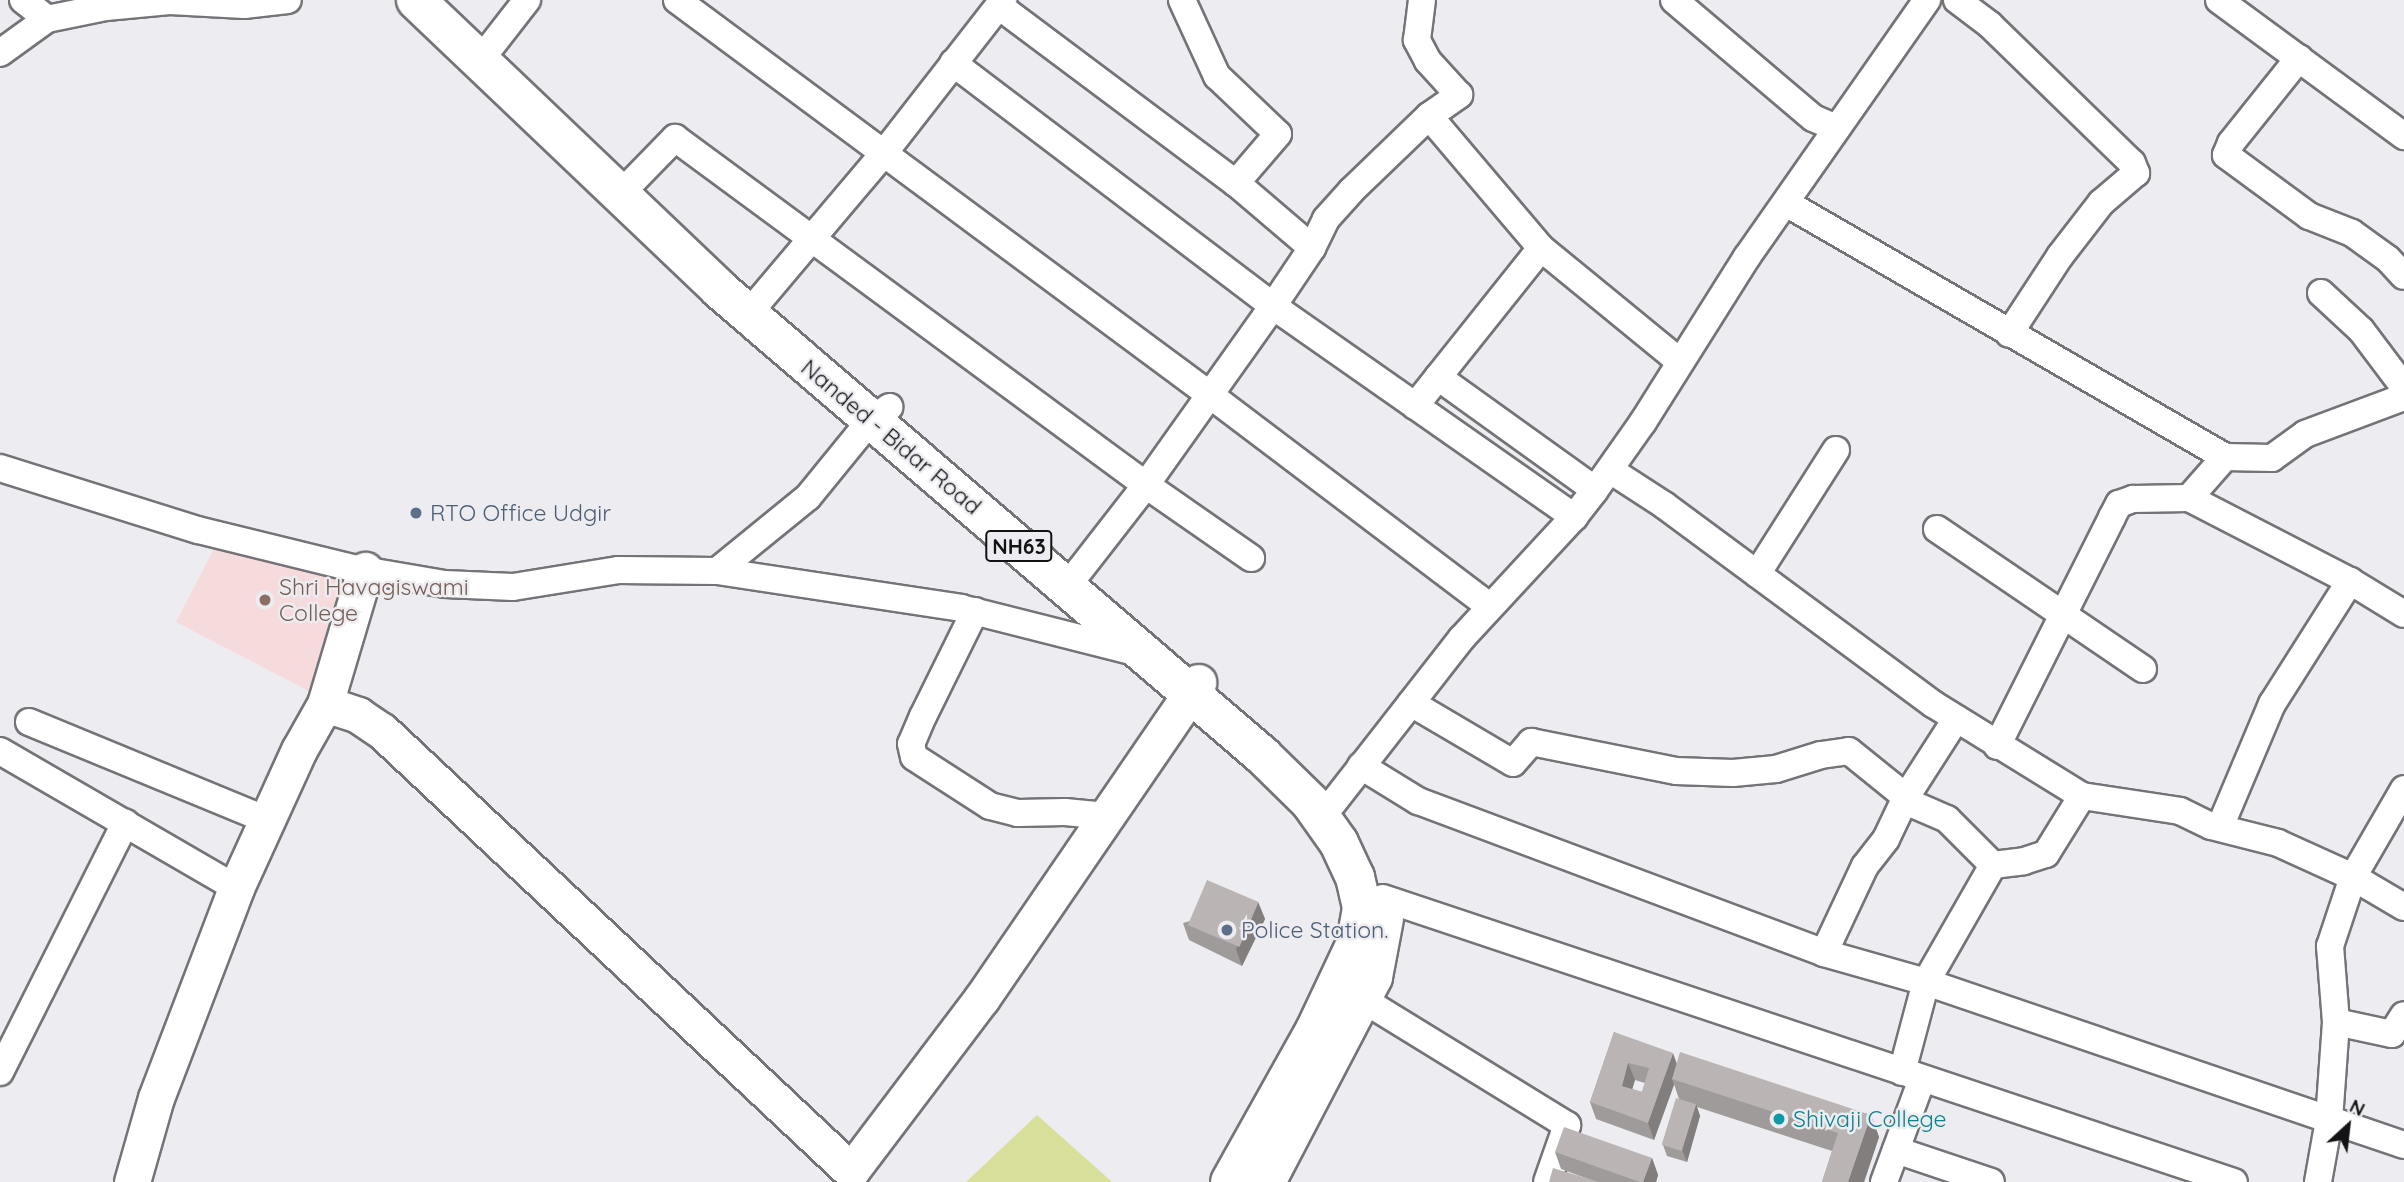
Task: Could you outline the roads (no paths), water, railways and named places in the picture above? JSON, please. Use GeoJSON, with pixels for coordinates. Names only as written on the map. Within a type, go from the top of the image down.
{"type":"FeatureCollection","features":[{"type":"Feature","properties":{"kind":"highway","name":"Nanded - Bidar Road"},"geometry":{"type":"LineString","coordinates":[[416,0],[755,306],[880,414],[1076,575],[1310,802],[1339,844],[1355,877],[1362,908],[1356,943],[1333,996],[1230,1182]]}},
{"type":"Feature","properties":{"kind":"highway","name":"Nanded - Bidar Road"},"geometry":{"type":"LineString","coordinates":[[448,0],[634,180],[755,306]]}},
{"type":"Feature","properties":{"kind":"highway","name":"Nanded - Bidar Road"},"geometry":{"type":"LineString","coordinates":[[880,414],[1140,654],[1194,688],[1273,744],[1333,803],[1373,860],[1383,898],[1384,929],[1373,976],[1266,1182]]}},
{"type":"Feature","properties":{"kind":"main road"},"geometry":{"type":"LineString","coordinates":[[132,1182],[156,1098],[236,888],[269,821],[299,750],[325,704],[365,570]]}},
{"type":"Feature","properties":{"kind":"main road"},"geometry":{"type":"LineString","coordinates":[[325,704],[358,715],[382,731],[848,1177],[982,998],[1194,688]]}},
{"type":"Feature","properties":{"kind":"street"},"geometry":{"type":"LineString","coordinates":[[23,0],[47,19]]}},
{"type":"Feature","properties":{"kind":"street"},"geometry":{"type":"LineString","coordinates":[[0,52],[47,19],[106,7],[170,1],[244,5],[288,0]]}},
{"type":"Feature","properties":{"kind":"street"},"geometry":{"type":"LineString","coordinates":[[492,45],[527,0]]}},
{"type":"Feature","properties":{"kind":"street"},"geometry":{"type":"LineString","coordinates":[[677,0],[1210,395],[1489,606]]}},
{"type":"Feature","properties":{"kind":"street"},"geometry":{"type":"LineString","coordinates":[[1182,0],[1217,76],[1278,134],[1236,183]]}},
{"type":"Feature","properties":{"kind":"street"},"geometry":{"type":"LineString","coordinates":[[1076,575],[1146,485],[1273,306],[1312,248],[1326,219],[1351,191],[1429,116],[1459,94],[1427,61],[1417,40],[1422,0]]}},
{"type":"Feature","properties":{"kind":"street"},"geometry":{"type":"LineString","coordinates":[[1674,0],[1814,118],[1837,128]]}},
{"type":"Feature","properties":{"kind":"street"},"geometry":{"type":"LineString","coordinates":[[1333,803],[1489,606],[1574,517],[1602,480],[1643,422],[1679,361],[1927,0]]}},
{"type":"Feature","properties":{"kind":"street"},"geometry":{"type":"LineString","coordinates":[[1957,0],[1990,25],[2132,163],[2136,173],[2101,203],[2060,256],[2009,334]]}},
{"type":"Feature","properties":{"kind":"street"},"geometry":{"type":"LineString","coordinates":[[2219,0],[2404,136]]}},
{"type":"Feature","properties":{"kind":"street"},"geometry":{"type":"LineString","coordinates":[[755,306],[884,153],[1001,3],[1236,183],[1312,248]]}},
{"type":"Feature","properties":{"kind":"street"},"geometry":{"type":"LineString","coordinates":[[2299,58],[2231,143],[2226,155],[2309,216],[2352,233],[2388,259],[2404,276]]}},
{"type":"Feature","properties":{"kind":"street"},"geometry":{"type":"LineString","coordinates":[[953,63],[1273,306],[1574,517]]}},
{"type":"Feature","properties":{"kind":"street"},"geometry":{"type":"LineString","coordinates":[[1429,116],[1541,248],[1679,361]]}},
{"type":"Feature","properties":{"kind":"street"},"geometry":{"type":"LineString","coordinates":[[634,180],[675,138],[1146,485],[1251,558]]}},
{"type":"Feature","properties":{"kind":"street"},"geometry":{"type":"LineString","coordinates":[[1786,203],[2225,457],[2272,458],[2305,434],[2404,397]]}},
{"type":"Feature","properties":{"kind":"street"},"geometry":{"type":"LineString","coordinates":[[1415,406],[1541,248]]}},
{"type":"Feature","properties":{"kind":"street"},"geometry":{"type":"LineString","coordinates":[[2321,293],[2361,330],[2404,387]]}},
{"type":"Feature","properties":{"kind":"street"},"geometry":{"type":"LineString","coordinates":[[1438,377],[1756,574],[1956,719],[2082,796],[2180,811],[2220,827],[2278,843],[2353,877],[2404,907]]}},
{"type":"Feature","properties":{"kind":"street"},"geometry":{"type":"LineString","coordinates":[[718,571],[808,497],[880,414]]}},
{"type":"Feature","properties":{"kind":"street"},"geometry":{"type":"LineString","coordinates":[[1756,574],[1836,450]]}},
{"type":"Feature","properties":{"kind":"street"},"geometry":{"type":"LineString","coordinates":[[2189,498],[2225,457]]}},
{"type":"Feature","properties":{"kind":"street"},"geometry":{"type":"LineString","coordinates":[[0,468],[198,530],[365,570],[445,584],[513,587],[618,570],[718,571],[975,611],[1140,654]]}},
{"type":"Feature","properties":{"kind":"street"},"geometry":{"type":"LineString","coordinates":[[1997,746],[2119,504],[2133,499],[2189,498],[2350,581],[2404,614]]}},
{"type":"Feature","properties":{"kind":"street"},"geometry":{"type":"LineString","coordinates":[[1937,529],[2143,669]]}},
{"type":"Feature","properties":{"kind":"street"},"geometry":{"type":"LineString","coordinates":[[2220,827],[2272,704],[2350,581]]}},
{"type":"Feature","properties":{"kind":"street"},"geometry":{"type":"LineString","coordinates":[[975,611],[911,744],[914,757],[989,806],[1018,813],[1065,812],[1107,816]]}},
{"type":"Feature","properties":{"kind":"street"},"geometry":{"type":"LineString","coordinates":[[1411,704],[1513,763],[1531,742],[1688,772],[1733,773],[1776,768],[1821,755],[1849,751],[1910,803],[1948,819],[1993,865]]}},
{"type":"Feature","properties":{"kind":"street"},"geometry":{"type":"LineString","coordinates":[[1824,953],[1865,866],[1886,839],[1906,797],[1956,719]]}},
{"type":"Feature","properties":{"kind":"street"},"geometry":{"type":"LineString","coordinates":[[29,722],[269,821]]}},
{"type":"Feature","properties":{"kind":"street"},"geometry":{"type":"LineString","coordinates":[[0,751],[236,888]]}},
{"type":"Feature","properties":{"kind":"street"},"geometry":{"type":"LineString","coordinates":[[1361,766],[1418,801],[1824,953],[1926,982],[2404,1145]]}},
{"type":"Feature","properties":{"kind":"street"},"geometry":{"type":"LineString","coordinates":[[2318,1182],[2329,1120],[2336,1022],[2330,946],[2353,877],[2404,789]]}},
{"type":"Feature","properties":{"kind":"street"},"geometry":{"type":"LineString","coordinates":[[1993,865],[2024,862],[2046,854],[2082,796]]}},
{"type":"Feature","properties":{"kind":"street"},"geometry":{"type":"LineString","coordinates":[[0,1072],[125,823]]}},
{"type":"Feature","properties":{"kind":"street"},"geometry":{"type":"LineString","coordinates":[[1884,1182],[1896,1150],[1912,1076],[1926,982],[1993,865]]}},
{"type":"Feature","properties":{"kind":"street"},"geometry":{"type":"LineString","coordinates":[[1383,898],[2234,1182]]}},
{"type":"Feature","properties":{"kind":"street"},"geometry":{"type":"LineString","coordinates":[[1362,999],[1567,1125],[1547,1182]]}},
{"type":"Feature","properties":{"kind":"street"},"geometry":{"type":"LineString","coordinates":[[2336,1022],[2392,1034],[2404,1015]]}},
{"type":"Feature","properties":{"kind":"street"},"geometry":{"type":"LineString","coordinates":[[1896,1150],[1990,1182]]}},
{"type":"Feature","properties":{"kind":"place","name":"RTO Office Udgir"},"geometry":{"type":"Point","coordinates":[416,513]}},
{"type":"Feature","properties":{"kind":"place","name":"Shri Havagiswami College"},"geometry":{"type":"Point","coordinates":[265,600]}},
{"type":"Feature","properties":{"kind":"place","name":"Police Station."},"geometry":{"type":"Point","coordinates":[1227,930]}},
{"type":"Feature","properties":{"kind":"place","name":"Shivaji College"},"geometry":{"type":"Point","coordinates":[1779,1119]}}]}
